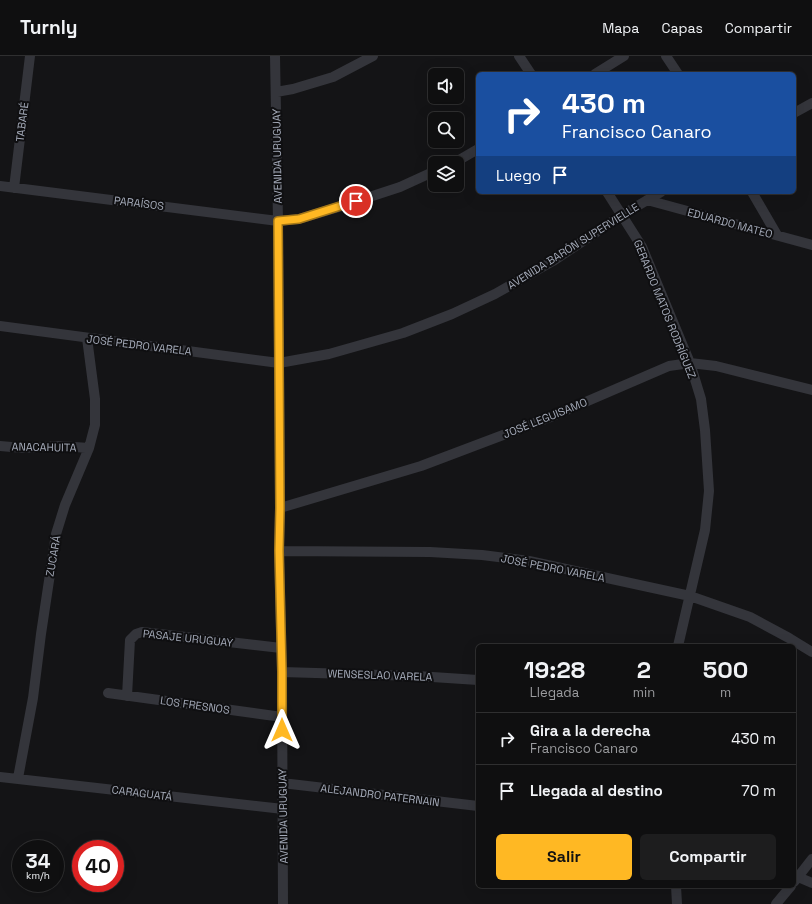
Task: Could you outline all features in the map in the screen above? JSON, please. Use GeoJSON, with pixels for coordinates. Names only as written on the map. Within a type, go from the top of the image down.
{"type":"FeatureCollection","features":[{"type":"Feature","properties":{"kind":"street","name":"TABARÉ"},"geometry":{"type":"LineString","coordinates":[[14,188],[30,56]]}},
{"type":"Feature","properties":{"kind":"street","name":"AVENIDA URUGUAY"},"geometry":{"type":"LineString","coordinates":[[275,56],[278,221],[279,551],[282,648],[284,904]]}},
{"type":"Feature","properties":{"kind":"street"},"geometry":{"type":"LineString","coordinates":[[276,92],[294,89],[333,76],[373,56]]}},
{"type":"Feature","properties":{"kind":"street"},"geometry":{"type":"LineString","coordinates":[[520,56],[530,72]]}},
{"type":"Feature","properties":{"kind":"street"},"geometry":{"type":"LineString","coordinates":[[598,72],[624,56]]}},
{"type":"Feature","properties":{"kind":"street"},"geometry":{"type":"LineString","coordinates":[[666,56],[677,72]]}},
{"type":"Feature","properties":{"kind":"street"},"geometry":{"type":"LineString","coordinates":[[796,112],[812,103]]}},
{"type":"Feature","properties":{"kind":"street"},"geometry":{"type":"LineString","coordinates":[[464,157],[476,150]]}},
{"type":"Feature","properties":{"kind":"street","name":"PARAÍSOS"},"geometry":{"type":"LineString","coordinates":[[0,186],[278,221],[299,219],[342,206],[400,187],[428,174]]}},
{"type":"Feature","properties":{"kind":"street","name":"GERARDO MATOS RODRÍGUEZ"},"geometry":{"type":"LineString","coordinates":[[608,194],[642,247],[690,363],[700,399],[705,430],[709,491],[704,530],[678,644]]}},
{"type":"Feature","properties":{"kind":"street","name":"AVENIDA BARÓN SUPERVIELLE"},"geometry":{"type":"LineString","coordinates":[[279,364],[329,354],[403,333],[452,314],[496,294],[552,261],[622,215],[658,194]]}},
{"type":"Feature","properties":{"kind":"street"},"geometry":{"type":"LineString","coordinates":[[753,194],[777,236]]}},
{"type":"Feature","properties":{"kind":"street","name":"EDUARDO MATEO"},"geometry":{"type":"LineString","coordinates":[[647,200],[812,245]]}},
{"type":"Feature","properties":{"kind":"street","name":"JOSÉ PEDRO VARELA"},"geometry":{"type":"LineString","coordinates":[[0,326],[279,364]]}},
{"type":"Feature","properties":{"kind":"street","name":"ZUCARÁ"},"geometry":{"type":"LineString","coordinates":[[18,778],[33,698],[56,534],[65,505],[89,448],[95,425],[95,405],[86,338]]}},
{"type":"Feature","properties":{"kind":"street","name":"JOSÉ LEGUISAMO"},"geometry":{"type":"LineString","coordinates":[[280,508],[421,466],[553,416],[669,366],[690,363],[716,366],[812,390]]}},
{"type":"Feature","properties":{"kind":"street","name":"ANACAHUITA"},"geometry":{"type":"LineString","coordinates":[[0,446],[23,448],[60,446],[89,448]]}},
{"type":"Feature","properties":{"kind":"street","name":"JOSÉ PEDRO VARELA"},"geometry":{"type":"LineString","coordinates":[[279,551],[430,552],[482,555],[529,561],[690,596],[750,617],[790,638],[812,652]]}},
{"type":"Feature","properties":{"kind":"street","name":"PASAJE URUGUAY"},"geometry":{"type":"LineString","coordinates":[[127,696],[130,640],[136,634],[142,632],[282,648]]}},
{"type":"Feature","properties":{"kind":"street","name":"WENSESLAO VARELA"},"geometry":{"type":"LineString","coordinates":[[282,672],[418,676],[476,680]]}},
{"type":"Feature","properties":{"kind":"street","name":"LOS FRESNOS"},"geometry":{"type":"LineString","coordinates":[[108,693],[282,717]]}},
{"type":"Feature","properties":{"kind":"street","name":"CARAGUATÁ"},"geometry":{"type":"LineString","coordinates":[[0,777],[283,809]]}},
{"type":"Feature","properties":{"kind":"street","name":"ALEJANDRO PATERNAIN"},"geometry":{"type":"LineString","coordinates":[[282,783],[476,806]]}},
{"type":"Feature","properties":{"kind":"street"},"geometry":{"type":"LineString","coordinates":[[812,859],[796,879],[812,883]]}},
{"type":"Feature","properties":{"kind":"street"},"geometry":{"type":"LineString","coordinates":[[676,888],[677,904]]}},
{"type":"Feature","properties":{"kind":"street"},"geometry":{"type":"LineString","coordinates":[[776,904],[789,888]]}},
{"type":"Feature","properties":{"kind":"route"},"geometry":{"type":"LineString","coordinates":[[282,730],[279,551],[278,221],[299,219],[356,201]]}}]}
